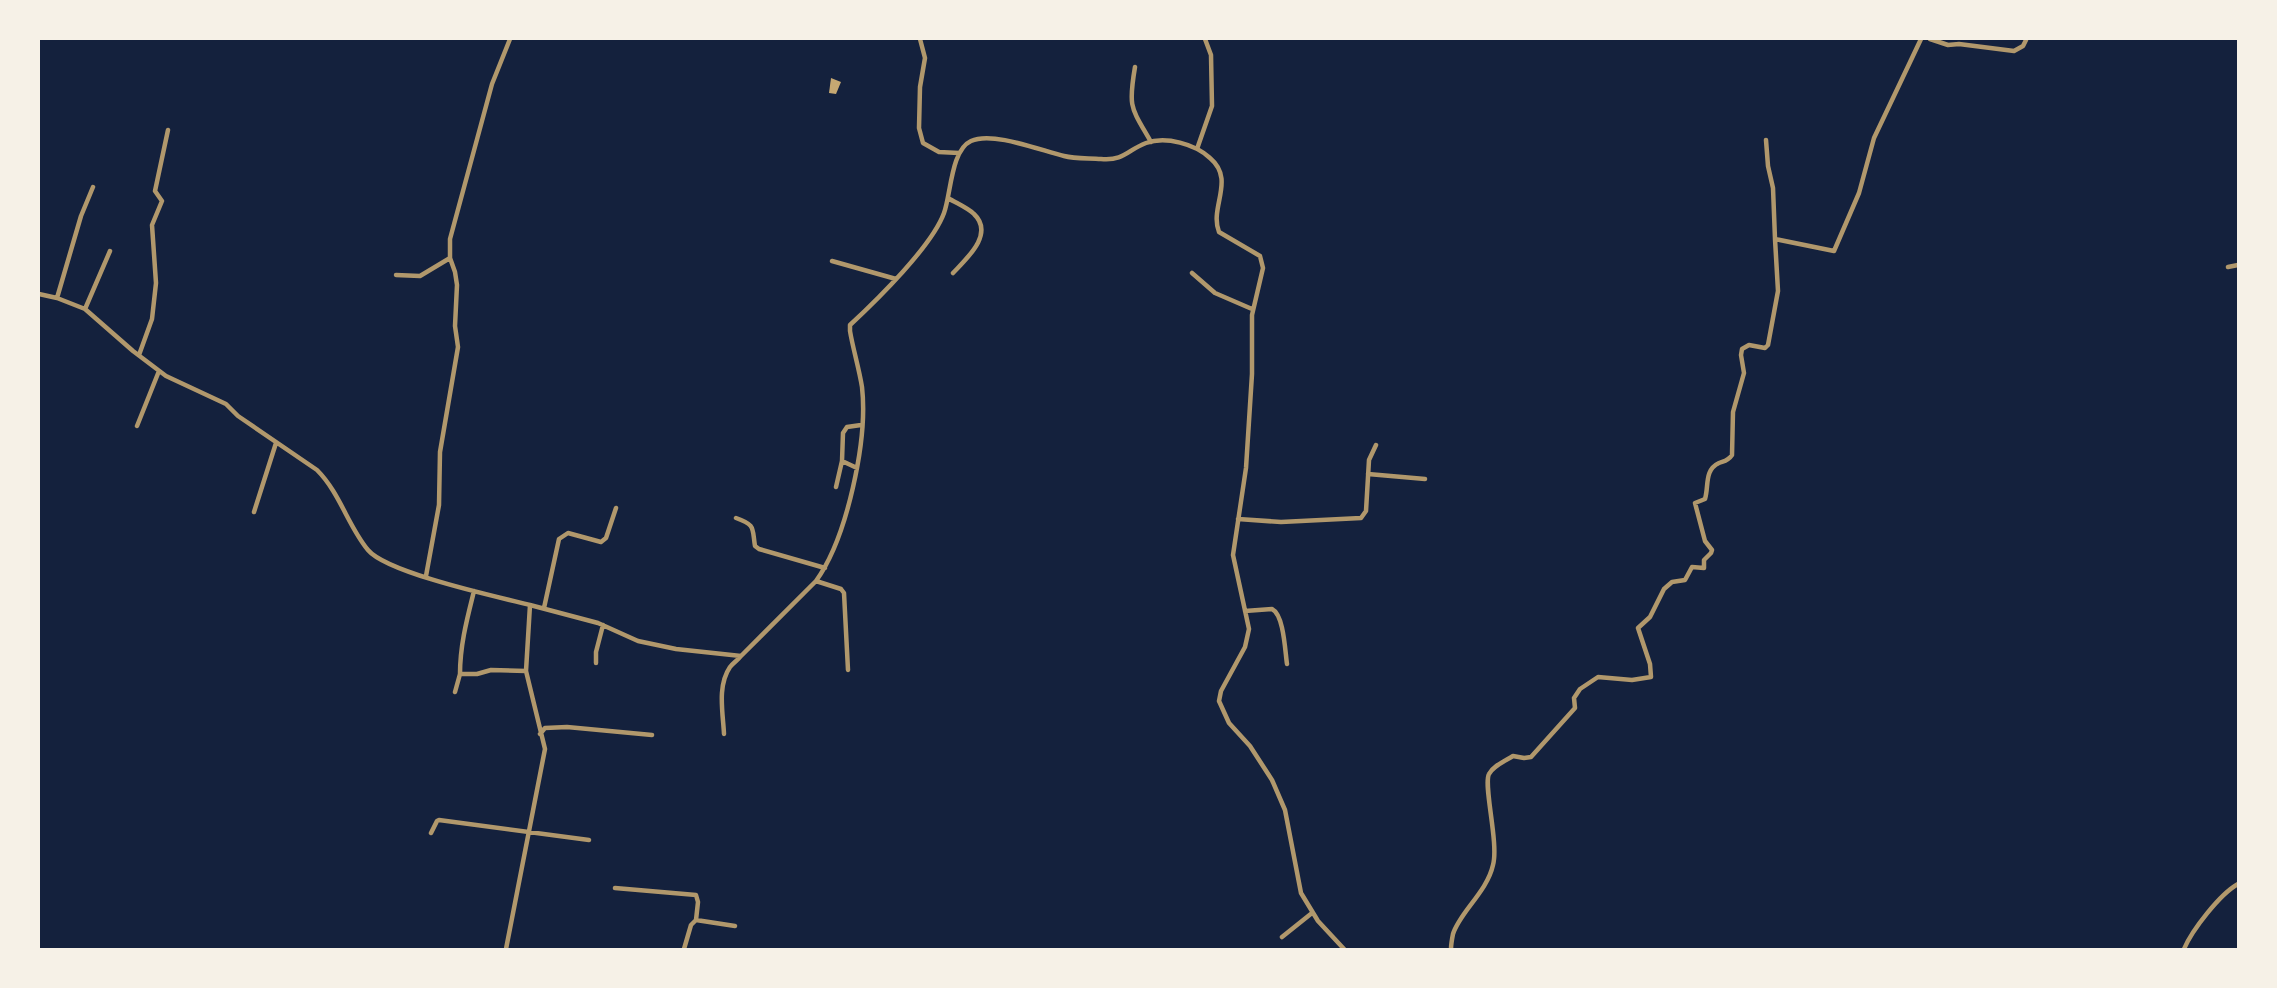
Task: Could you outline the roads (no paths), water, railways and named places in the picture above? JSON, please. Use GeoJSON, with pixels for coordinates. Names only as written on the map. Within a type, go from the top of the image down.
{"type":"FeatureCollection","features":[{"type":"Feature","properties":{"kind":"street"},"geometry":{"type":"LineString","coordinates":[[426,576],[439,505],[442,438],[458,347],[455,326],[456,277],[450,258],[450,239],[492,84],[510,39]]}},
{"type":"Feature","properties":{"kind":"street"},"geometry":{"type":"LineString","coordinates":[[920,39],[925,58],[920,87],[919,128],[923,143],[939,152],[959,154]]}},
{"type":"Feature","properties":{"kind":"street"},"geometry":{"type":"LineString","coordinates":[[1197,149],[1212,106],[1212,62],[1205,39]]}},
{"type":"Feature","properties":{"kind":"street"},"geometry":{"type":"LineString","coordinates":[[1775,239],[1832,252],[1835,250],[1859,192],[1874,138],[1920,39]]}},
{"type":"Feature","properties":{"kind":"street"},"geometry":{"type":"LineString","coordinates":[[1930,39],[1948,45],[1959,44],[2014,50],[2023,46],[2026,40]]}},
{"type":"Feature","properties":{"kind":"street"},"geometry":{"type":"LineString","coordinates":[[1135,67],[1130,95],[1131,104],[1151,142]]}},
{"type":"Feature","properties":{"kind":"street"},"geometry":{"type":"LineString","coordinates":[[138,355],[153,313],[156,282],[152,225],[162,201],[155,191],[168,130]]}},
{"type":"Feature","properties":{"kind":"street"},"geometry":{"type":"LineString","coordinates":[[724,734],[723,684],[729,669],[816,581],[825,568],[854,487],[861,425],[862,386],[850,328],[896,279],[936,230],[944,212],[959,154],[972,141],[987,139],[1025,144],[1065,156],[1104,160],[1121,158],[1138,147],[1151,142],[1172,142],[1197,149],[1211,158],[1220,174],[1223,185],[1216,218],[1219,232],[1260,256],[1263,261],[1263,268],[1252,309],[1252,374],[1248,449],[1233,563],[1249,629],[1245,647],[1221,691],[1219,701],[1228,723],[1250,746],[1272,780],[1282,805],[1291,839],[1301,893],[1312,913],[1344,949]]}},
{"type":"Feature","properties":{"kind":"street"},"geometry":{"type":"LineString","coordinates":[[1450,949],[1453,933],[1488,880],[1494,864],[1494,825],[1486,783],[1488,775],[1492,770],[1513,756],[1531,757],[1575,708],[1574,698],[1580,689],[1598,677],[1632,680],[1652,677],[1650,664],[1638,628],[1650,617],[1664,589],[1672,582],[1685,580],[1692,568],[1704,568],[1704,560],[1711,554],[1712,550],[1705,541],[1695,503],[1705,499],[1708,475],[1712,468],[1729,459],[1732,455],[1733,412],[1744,373],[1742,349],[1745,346],[1765,348],[1768,345],[1778,291],[1773,188],[1768,166],[1766,140]]}},
{"type":"Feature","properties":{"kind":"street"},"geometry":{"type":"LineString","coordinates":[[57,298],[81,216],[93,187]]}},
{"type":"Feature","properties":{"kind":"street"},"geometry":{"type":"LineString","coordinates":[[948,198],[974,214],[981,230],[977,247],[953,273]]}},
{"type":"Feature","properties":{"kind":"street"},"geometry":{"type":"LineString","coordinates":[[85,309],[110,251]]}},
{"type":"Feature","properties":{"kind":"street"},"geometry":{"type":"LineString","coordinates":[[396,275],[420,276],[450,258]]}},
{"type":"Feature","properties":{"kind":"street"},"geometry":{"type":"LineString","coordinates":[[832,261],[896,279]]}},
{"type":"Feature","properties":{"kind":"street"},"geometry":{"type":"LineString","coordinates":[[2228,267],[2238,265]]}},
{"type":"Feature","properties":{"kind":"street"},"geometry":{"type":"LineString","coordinates":[[1192,273],[1215,293],[1252,309]]}},
{"type":"Feature","properties":{"kind":"street"},"geometry":{"type":"LineString","coordinates":[[39,294],[57,298],[85,309],[159,371],[204,395],[226,404],[238,416],[317,470],[327,480],[360,539],[375,557],[401,568],[474,591],[530,604],[602,625],[638,641],[676,649],[741,656]]}},
{"type":"Feature","properties":{"kind":"street"},"geometry":{"type":"LineString","coordinates":[[137,426],[159,371]]}},
{"type":"Feature","properties":{"kind":"street"},"geometry":{"type":"LineString","coordinates":[[836,487],[842,461],[844,429],[861,425]]}},
{"type":"Feature","properties":{"kind":"street"},"geometry":{"type":"LineString","coordinates":[[254,512],[276,443]]}},
{"type":"Feature","properties":{"kind":"street"},"geometry":{"type":"LineString","coordinates":[[1238,519],[1281,522],[1358,519],[1366,511],[1369,460],[1376,445]]}},
{"type":"Feature","properties":{"kind":"street"},"geometry":{"type":"LineString","coordinates":[[842,461],[856,468]]}},
{"type":"Feature","properties":{"kind":"street"},"geometry":{"type":"LineString","coordinates":[[1368,474],[1425,479]]}},
{"type":"Feature","properties":{"kind":"street"},"geometry":{"type":"LineString","coordinates":[[544,608],[559,538],[568,533],[601,542],[606,538],[616,508]]}},
{"type":"Feature","properties":{"kind":"street"},"geometry":{"type":"LineString","coordinates":[[736,518],[751,524],[754,529],[755,544],[759,549],[825,568]]}},
{"type":"Feature","properties":{"kind":"street"},"geometry":{"type":"LineString","coordinates":[[816,581],[841,589],[844,593],[848,670]]}},
{"type":"Feature","properties":{"kind":"street"},"geometry":{"type":"LineString","coordinates":[[455,692],[460,674],[463,631],[474,591]]}},
{"type":"Feature","properties":{"kind":"street"},"geometry":{"type":"LineString","coordinates":[[506,949],[544,749],[526,671],[530,604]]}},
{"type":"Feature","properties":{"kind":"street"},"geometry":{"type":"LineString","coordinates":[[1245,611],[1272,609],[1276,611],[1280,620],[1287,664]]}},
{"type":"Feature","properties":{"kind":"street"},"geometry":{"type":"LineString","coordinates":[[596,664],[596,652],[602,625]]}},
{"type":"Feature","properties":{"kind":"street"},"geometry":{"type":"LineString","coordinates":[[460,674],[477,674],[491,670],[526,671]]}},
{"type":"Feature","properties":{"kind":"street"},"geometry":{"type":"LineString","coordinates":[[540,734],[546,728],[562,727],[652,735]]}},
{"type":"Feature","properties":{"kind":"street"},"geometry":{"type":"LineString","coordinates":[[431,833],[437,821],[440,820],[589,840]]}},
{"type":"Feature","properties":{"kind":"street"},"geometry":{"type":"LineString","coordinates":[[2184,949],[2216,903],[2229,889],[2238,884]]}},
{"type":"Feature","properties":{"kind":"street"},"geometry":{"type":"LineString","coordinates":[[615,888],[696,895],[698,902],[696,920],[691,925],[684,949]]}},
{"type":"Feature","properties":{"kind":"street"},"geometry":{"type":"LineString","coordinates":[[1282,937],[1312,913]]}},
{"type":"Feature","properties":{"kind":"street"},"geometry":{"type":"LineString","coordinates":[[696,920],[735,926]]}}]}
